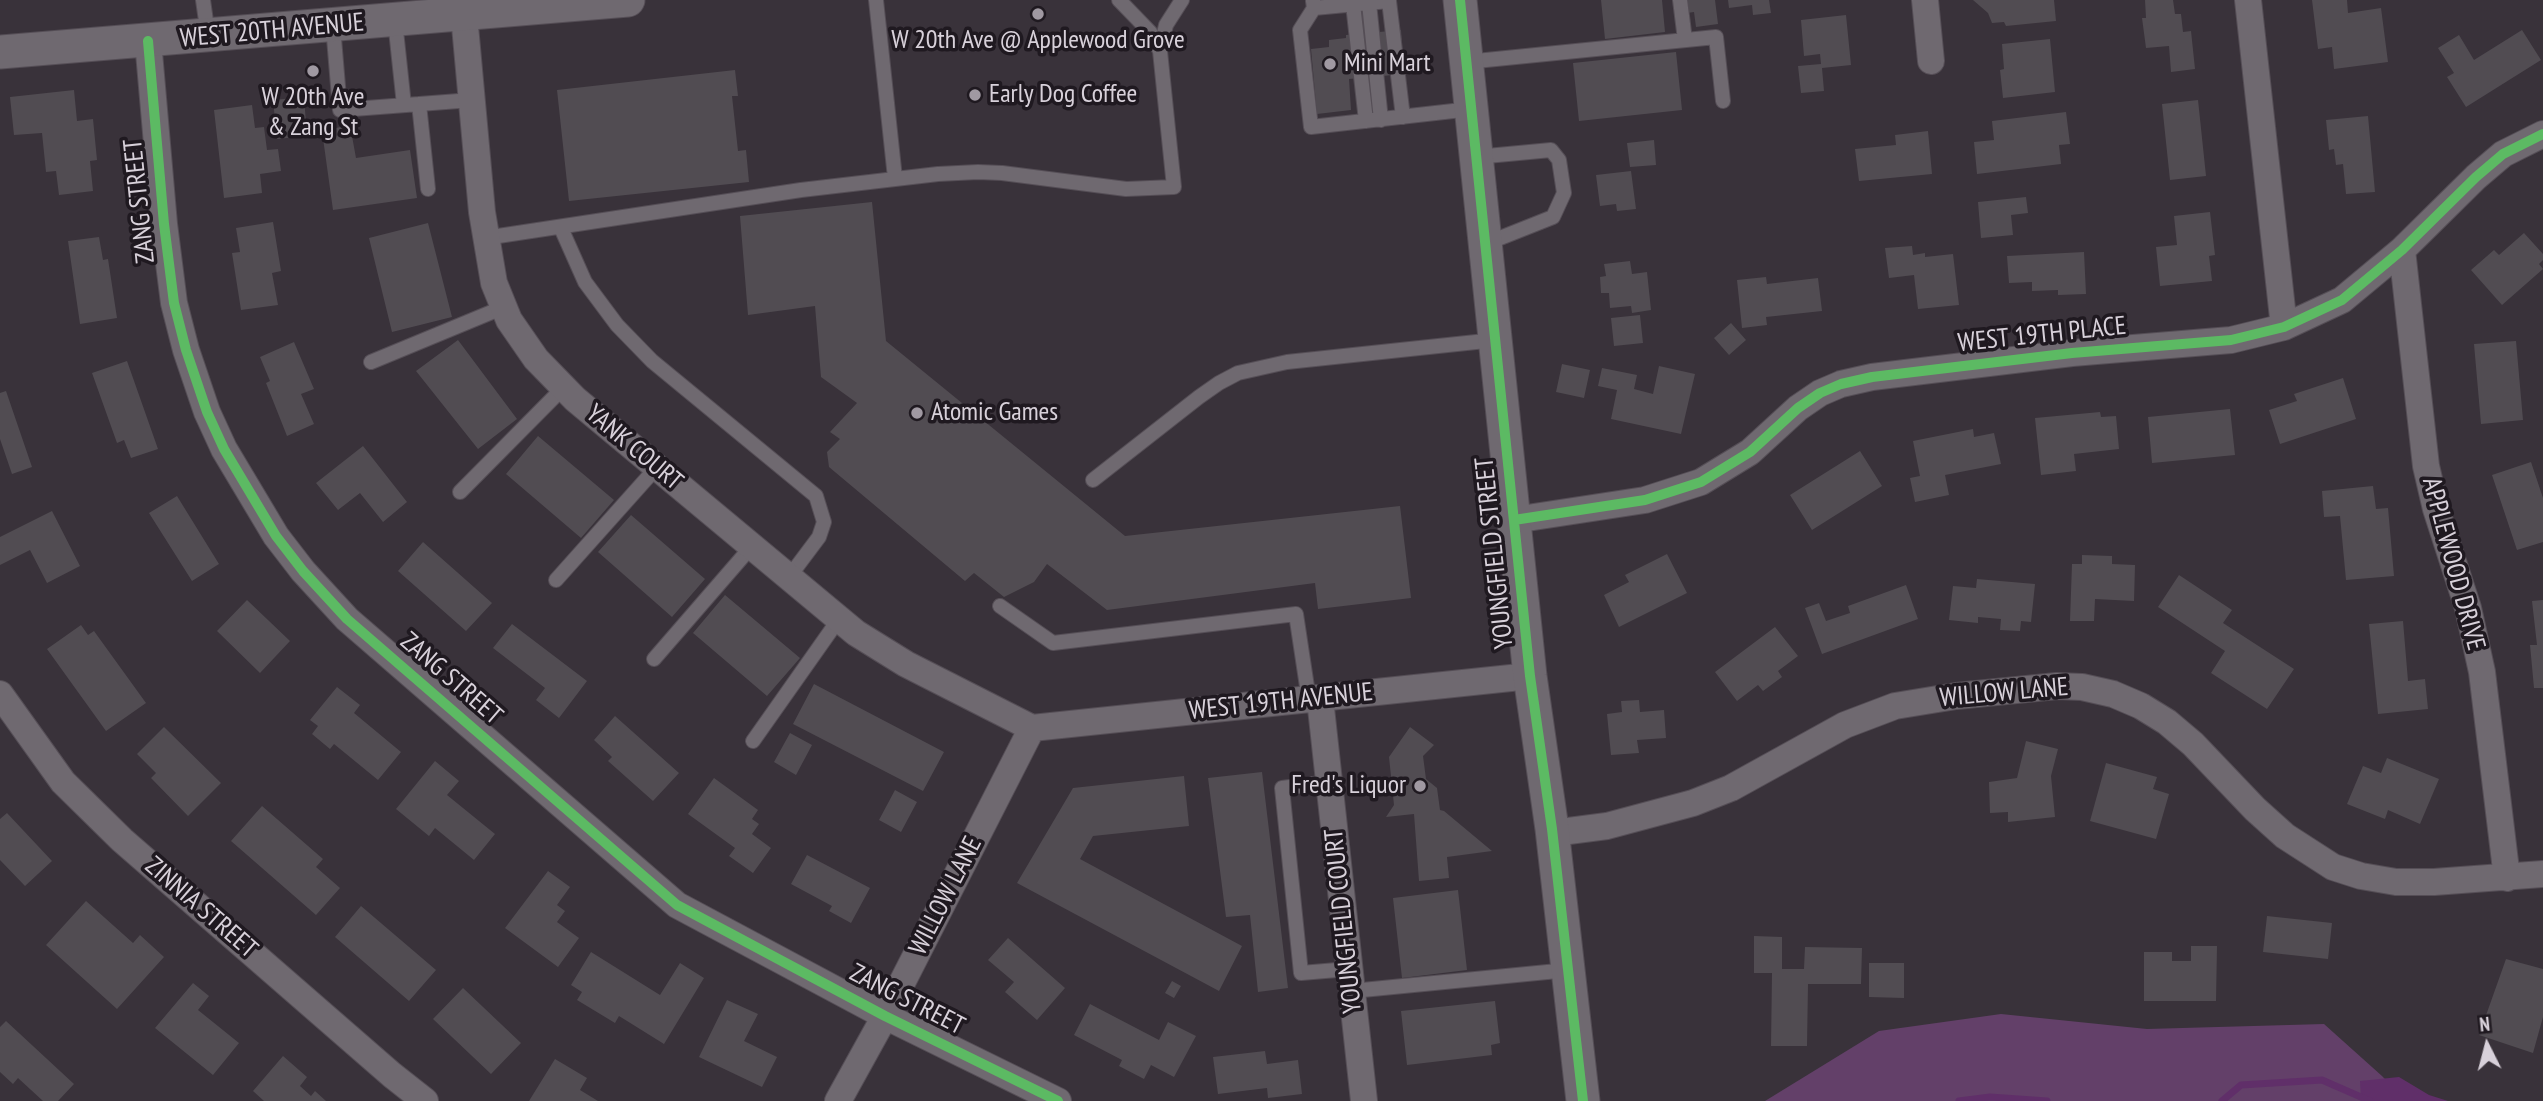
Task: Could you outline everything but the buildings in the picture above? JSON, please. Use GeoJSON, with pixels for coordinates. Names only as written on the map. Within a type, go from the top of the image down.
{"type":"FeatureCollection","features":[{"type":"Feature","properties":{"kind":"street","name":"WEST 20TH AVENUE"},"geometry":{"type":"LineString","coordinates":[[0,52],[395,21],[463,8],[628,0]]}},
{"type":"Feature","properties":{"kind":"street","name":"YOUNGFIELD STREET"},"geometry":{"type":"LineString","coordinates":[[1460,0],[1530,676],[1553,833],[1583,1101]]}},
{"type":"Feature","properties":{"kind":"street"},"geometry":{"type":"LineString","coordinates":[[1925,0],[1931,61]]}},
{"type":"Feature","properties":{"kind":"street"},"geometry":{"type":"LineString","coordinates":[[2248,0],[2284,327]]}},
{"type":"Feature","properties":{"kind":"street","name":"YANK COURT"},"geometry":{"type":"LineString","coordinates":[[463,8],[485,238],[494,283],[509,320],[536,359],[564,387],[657,467],[856,633],[906,664],[1032,727]]}},
{"type":"Feature","properties":{"kind":"street","name":"ZANG STREET"},"geometry":{"type":"LineString","coordinates":[[148,41],[164,224],[174,303],[180,326],[207,412],[224,449],[276,536],[303,571],[347,619],[677,905],[885,1016],[1058,1101]]}},
{"type":"Feature","properties":{"kind":"street","name":"WEST 19TH PLACE"},"geometry":{"type":"LineString","coordinates":[[1514,520],[1645,500],[1701,482],[1750,452],[1798,408],[1820,393],[1841,384],[1872,377],[2072,353],[2231,341],[2284,327],[2342,300],[2402,250],[2476,177],[2503,155],[2543,134]]}},
{"type":"Feature","properties":{"kind":"street","name":"APPLEWOOD DRIVE"},"geometry":{"type":"LineString","coordinates":[[2402,250],[2426,466],[2436,509],[2468,608],[2482,672],[2507,878]]}},
{"type":"Feature","properties":{"kind":"street","name":"WEST 19TH AVENUE"},"geometry":{"type":"LineString","coordinates":[[1032,727],[1530,676]]}},
{"type":"Feature","properties":{"kind":"street","name":"WILLOW LANE"},"geometry":{"type":"LineString","coordinates":[[1553,833],[1607,826],[1693,803],[1731,788],[1845,725],[1895,706],[1956,696],[2057,686],[2082,687],[2113,694],[2141,706],[2167,722],[2193,744],[2255,809],[2285,836],[2333,867],[2361,876],[2396,881],[2434,882],[2543,874]]}},
{"type":"Feature","properties":{"kind":"street","name":"ZINNIA STREET"},"geometry":{"type":"LineString","coordinates":[[0,694],[64,782],[122,840],[425,1101]]}},
{"type":"Feature","properties":{"kind":"street","name":"YOUNGFIELD COURT"},"geometry":{"type":"LineString","coordinates":[[1314,699],[1329,782],[1364,1101]]}},
{"type":"Feature","properties":{"kind":"street","name":"WILLOW LANE"},"geometry":{"type":"LineString","coordinates":[[838,1101],[885,1016],[1032,727]]}},
{"type":"Feature","properties":{"kind":"lane"},"geometry":{"type":"LineString","coordinates":[[203,0],[208,36]]}},
{"type":"Feature","properties":{"kind":"lane"},"geometry":{"type":"LineString","coordinates":[[876,0],[895,178]]}},
{"type":"Feature","properties":{"kind":"lane"},"geometry":{"type":"LineString","coordinates":[[1119,0],[1150,32],[1160,51]]}},
{"type":"Feature","properties":{"kind":"lane"},"geometry":{"type":"LineString","coordinates":[[485,238],[895,178],[978,172],[1106,188],[1174,187],[1160,51],[1167,25],[1182,0]]}},
{"type":"Feature","properties":{"kind":"lane"},"geometry":{"type":"LineString","coordinates":[[1680,0],[1685,40]]}},
{"type":"Feature","properties":{"kind":"lane"},"geometry":{"type":"LineString","coordinates":[[1403,117],[1389,1],[1314,4],[1300,30],[1311,127],[1381,120],[1471,109]]}},
{"type":"Feature","properties":{"kind":"lane"},"geometry":{"type":"LineString","coordinates":[[1369,3],[1381,120]]}},
{"type":"Feature","properties":{"kind":"lane"},"geometry":{"type":"LineString","coordinates":[[1353,4],[1366,121]]}},
{"type":"Feature","properties":{"kind":"lane"},"geometry":{"type":"LineString","coordinates":[[395,21],[404,105]]}},
{"type":"Feature","properties":{"kind":"lane"},"geometry":{"type":"LineString","coordinates":[[333,26],[340,110],[472,100]]}},
{"type":"Feature","properties":{"kind":"lane"},"geometry":{"type":"LineString","coordinates":[[1466,62],[1716,37],[1723,101]]}},
{"type":"Feature","properties":{"kind":"lane"},"geometry":{"type":"LineString","coordinates":[[419,104],[428,189]]}},
{"type":"Feature","properties":{"kind":"lane"},"geometry":{"type":"LineString","coordinates":[[1476,157],[1551,150],[1559,160],[1564,193],[1553,217],[1485,244]]}},
{"type":"Feature","properties":{"kind":"lane"},"geometry":{"type":"LineString","coordinates":[[561,228],[585,282],[617,325],[652,361],[816,496],[824,522],[819,537],[789,578]]}},
{"type":"Feature","properties":{"kind":"lane"},"geometry":{"type":"LineString","coordinates":[[370,362],[504,307]]}},
{"type":"Feature","properties":{"kind":"lane"},"geometry":{"type":"LineString","coordinates":[[1093,480],[1199,397],[1238,373],[1287,362],[1495,340]]}},
{"type":"Feature","properties":{"kind":"lane"},"geometry":{"type":"LineString","coordinates":[[460,492],[564,387]]}},
{"type":"Feature","properties":{"kind":"lane"},"geometry":{"type":"LineString","coordinates":[[556,580],[657,467]]}},
{"type":"Feature","properties":{"kind":"lane"},"geometry":{"type":"LineString","coordinates":[[654,659],[752,546]]}},
{"type":"Feature","properties":{"kind":"lane"},"geometry":{"type":"LineString","coordinates":[[1000,606],[1053,643],[1296,614],[1314,699]]}},
{"type":"Feature","properties":{"kind":"lane"},"geometry":{"type":"LineString","coordinates":[[753,741],[839,619]]}},
{"type":"Feature","properties":{"kind":"lane"},"geometry":{"type":"LineString","coordinates":[[1329,782],[1282,788],[1301,973],[1351,980],[1568,970]]}},
{"type":"Feature","properties":{"kind":"shaded area"},"geometry":{"type":"Polygon","coordinates":[[[2001,1014],[2147,1029],[2324,1024],[2406,1101],[1765,1101],[1879,1031],[2001,1014]]]}},
{"type":"Feature","properties":{"kind":"shaded area"},"geometry":{"type":"Polygon","coordinates":[[[2399,1077],[2429,1095],[2448,1101],[2361,1101],[2360,1081],[2399,1077]]]}},
{"type":"Feature","properties":{"kind":"waterway"},"geometry":{"type":"LineString","coordinates":[[2222,1101],[2241,1085],[2322,1080],[2370,1101]]}},
{"type":"Feature","properties":{"kind":"waterway"},"geometry":{"type":"LineString","coordinates":[[1959,1101],[1990,1097],[2047,1101]]}},
{"type":"Feature","properties":{"kind":"cycle path"},"geometry":{"type":"LineString","coordinates":[[1460,0],[1530,676],[1552,829],[1583,1101]]}},
{"type":"Feature","properties":{"kind":"cycle path"},"geometry":{"type":"LineString","coordinates":[[148,41],[164,224],[174,303],[186,350],[207,412],[224,449],[276,536],[303,571],[347,619],[677,905],[885,1016],[1058,1101]]}},
{"type":"Feature","properties":{"kind":"cycle path"},"geometry":{"type":"LineString","coordinates":[[1514,520],[1645,500],[1701,482],[1750,452],[1798,408],[1820,393],[1841,384],[1872,377],[2072,353],[2231,340],[2284,327],[2342,300],[2402,250],[2503,154],[2543,134]]}},
{"type":"Feature","properties":{"kind":"place","name":"W 20th Ave @ Applewood Grove"},"geometry":{"type":"Point","coordinates":[1038,14]}},
{"type":"Feature","properties":{"kind":"place","name":"Mini Mart"},"geometry":{"type":"Point","coordinates":[1330,64]}},
{"type":"Feature","properties":{"kind":"place","name":"W 20th Ave & Zang St"},"geometry":{"type":"Point","coordinates":[313,71]}},
{"type":"Feature","properties":{"kind":"place","name":"Early Dog Coffee"},"geometry":{"type":"Point","coordinates":[975,95]}},
{"type":"Feature","properties":{"kind":"place","name":"Atomic Games"},"geometry":{"type":"Point","coordinates":[917,413]}},
{"type":"Feature","properties":{"kind":"place","name":"Fred's Liquor"},"geometry":{"type":"Point","coordinates":[1420,786]}}]}
